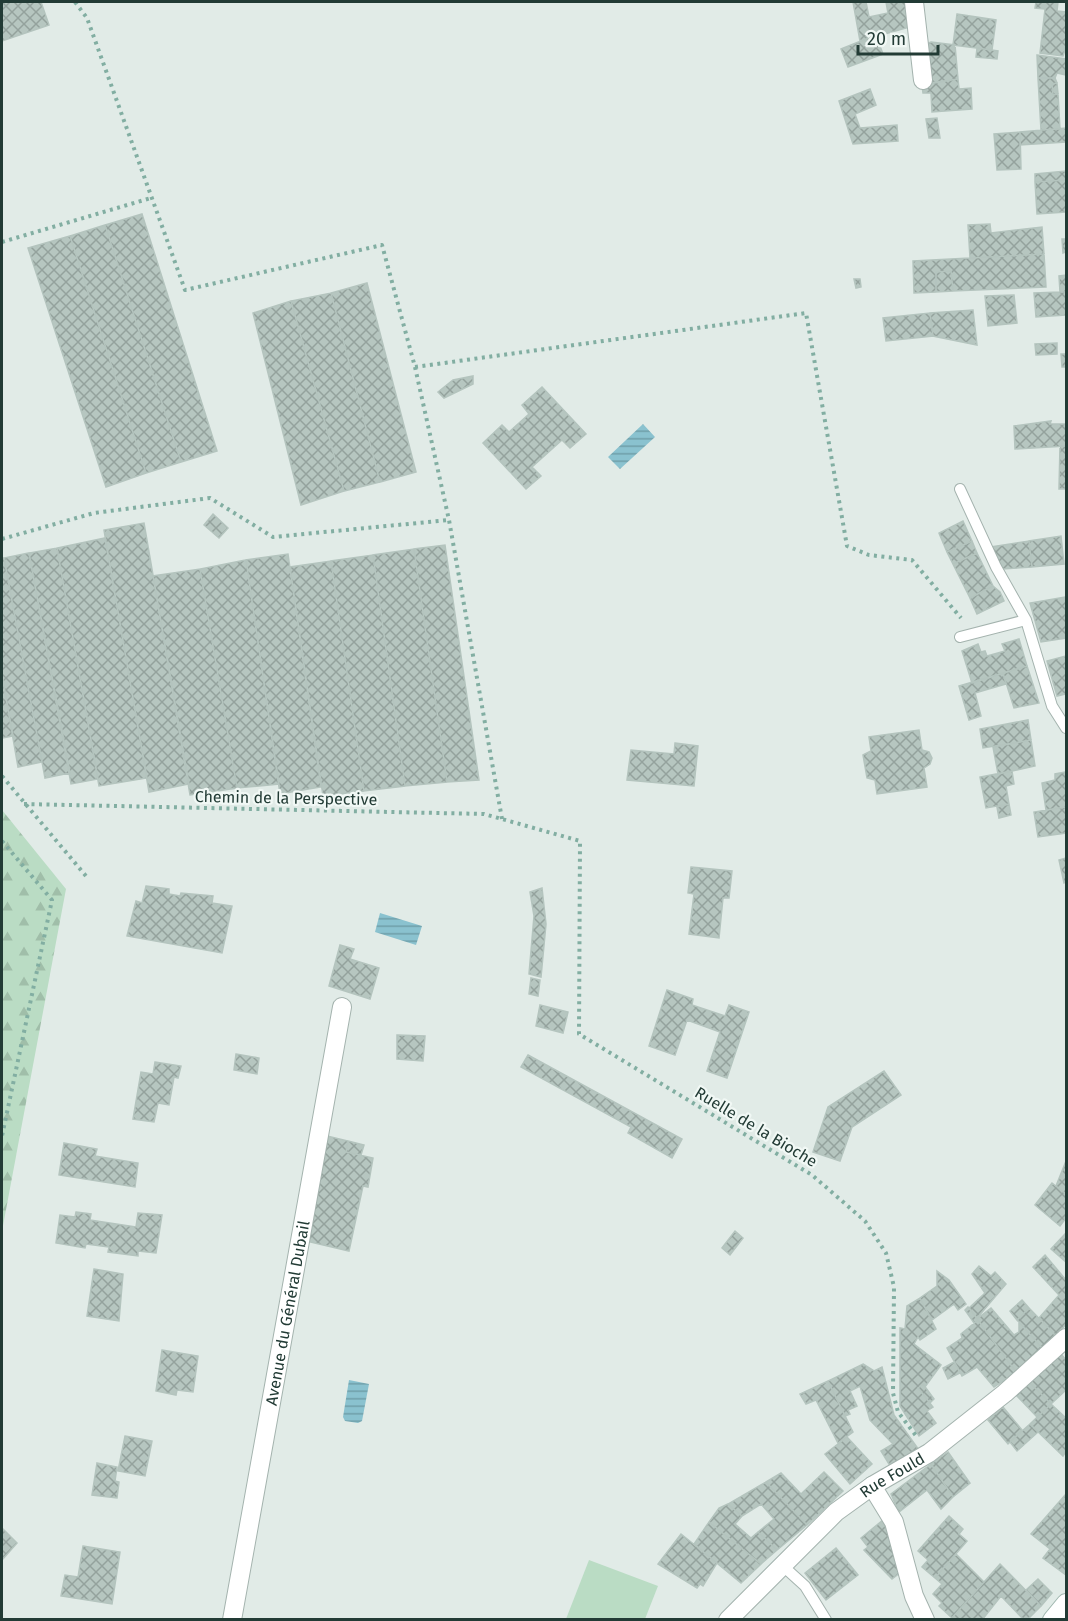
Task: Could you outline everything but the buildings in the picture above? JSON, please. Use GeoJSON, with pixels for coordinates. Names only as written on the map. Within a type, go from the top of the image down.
{"type":"FeatureCollection","features":[{"type":"Feature","properties":{"kind":"street"},"geometry":{"type":"LineString","coordinates":[[914,2],[924,80]]}},
{"type":"Feature","properties":{"kind":"street","name":"Avenue du Général Dubail"},"geometry":{"type":"LineString","coordinates":[[232,1620],[342,1007]]}},
{"type":"Feature","properties":{"kind":"street","name":"Rue Fould"},"geometry":{"type":"LineString","coordinates":[[728,1620],[836,1512],[872,1486],[929,1453],[1005,1393],[1066,1338]]}},
{"type":"Feature","properties":{"kind":"street"},"geometry":{"type":"LineString","coordinates":[[872,1486],[894,1522],[914,1596],[925,1620]]}},
{"type":"Feature","properties":{"kind":"street"},"geometry":{"type":"LineString","coordinates":[[1052,1620],[1066,1603]]}},
{"type":"Feature","properties":{"kind":"lane"},"geometry":{"type":"LineString","coordinates":[[960,489],[996,567],[1026,620],[1052,706],[1066,728]]}},
{"type":"Feature","properties":{"kind":"lane"},"geometry":{"type":"LineString","coordinates":[[960,637],[1026,620]]}},
{"type":"Feature","properties":{"kind":"lane"},"geometry":{"type":"LineString","coordinates":[[783,1566],[805,1586],[826,1620]]}},
{"type":"Feature","properties":{"kind":"path"},"geometry":{"type":"LineString","coordinates":[[75,2],[87,18],[184,290],[382,245],[415,367],[449,520],[502,819]]}},
{"type":"Feature","properties":{"kind":"path"},"geometry":{"type":"LineString","coordinates":[[2,242],[151,198]]}},
{"type":"Feature","properties":{"kind":"path"},"geometry":{"type":"LineString","coordinates":[[415,367],[806,314],[847,546],[869,555],[912,560],[973,633]]}},
{"type":"Feature","properties":{"kind":"path"},"geometry":{"type":"LineString","coordinates":[[2,539],[94,513],[210,498],[273,537],[449,520]]}},
{"type":"Feature","properties":{"kind":"path"},"geometry":{"type":"LineString","coordinates":[[2,776],[86,876]]}},
{"type":"Feature","properties":{"kind":"path","name":"Chemin de la Perspective"},"geometry":{"type":"LineString","coordinates":[[24,804],[484,814],[580,841]]}},
{"type":"Feature","properties":{"kind":"path"},"geometry":{"type":"LineString","coordinates":[[2,841],[51,900],[2,1136]]}},
{"type":"Feature","properties":{"kind":"path","name":"Ruelle de la Bioche"},"geometry":{"type":"LineString","coordinates":[[580,841],[579,1034],[812,1175],[865,1221],[886,1253],[894,1287],[893,1394],[898,1412],[929,1453]]}},
{"type":"Feature","properties":{"kind":"green space"},"geometry":{"type":"Polygon","coordinates":[[[2,810],[66,889],[2,1231],[2,810]]]}},
{"type":"Feature","properties":{"kind":"green space"},"geometry":{"type":"Polygon","coordinates":[[[589,1560],[658,1586],[645,1619],[566,1619],[589,1560]]]}},
{"type":"Feature","properties":{"kind":"water"},"geometry":{"type":"Polygon","coordinates":[[[643,424],[655,437],[620,469],[608,457],[643,424]]]}},
{"type":"Feature","properties":{"kind":"water"},"geometry":{"type":"Polygon","coordinates":[[[380,913],[422,926],[416,945],[375,932],[380,913]]]}},
{"type":"Feature","properties":{"kind":"water"},"geometry":{"type":"Polygon","coordinates":[[[349,1380],[369,1384],[362,1421],[358,1423],[345,1421],[343,1417],[349,1380]]]}}]}
